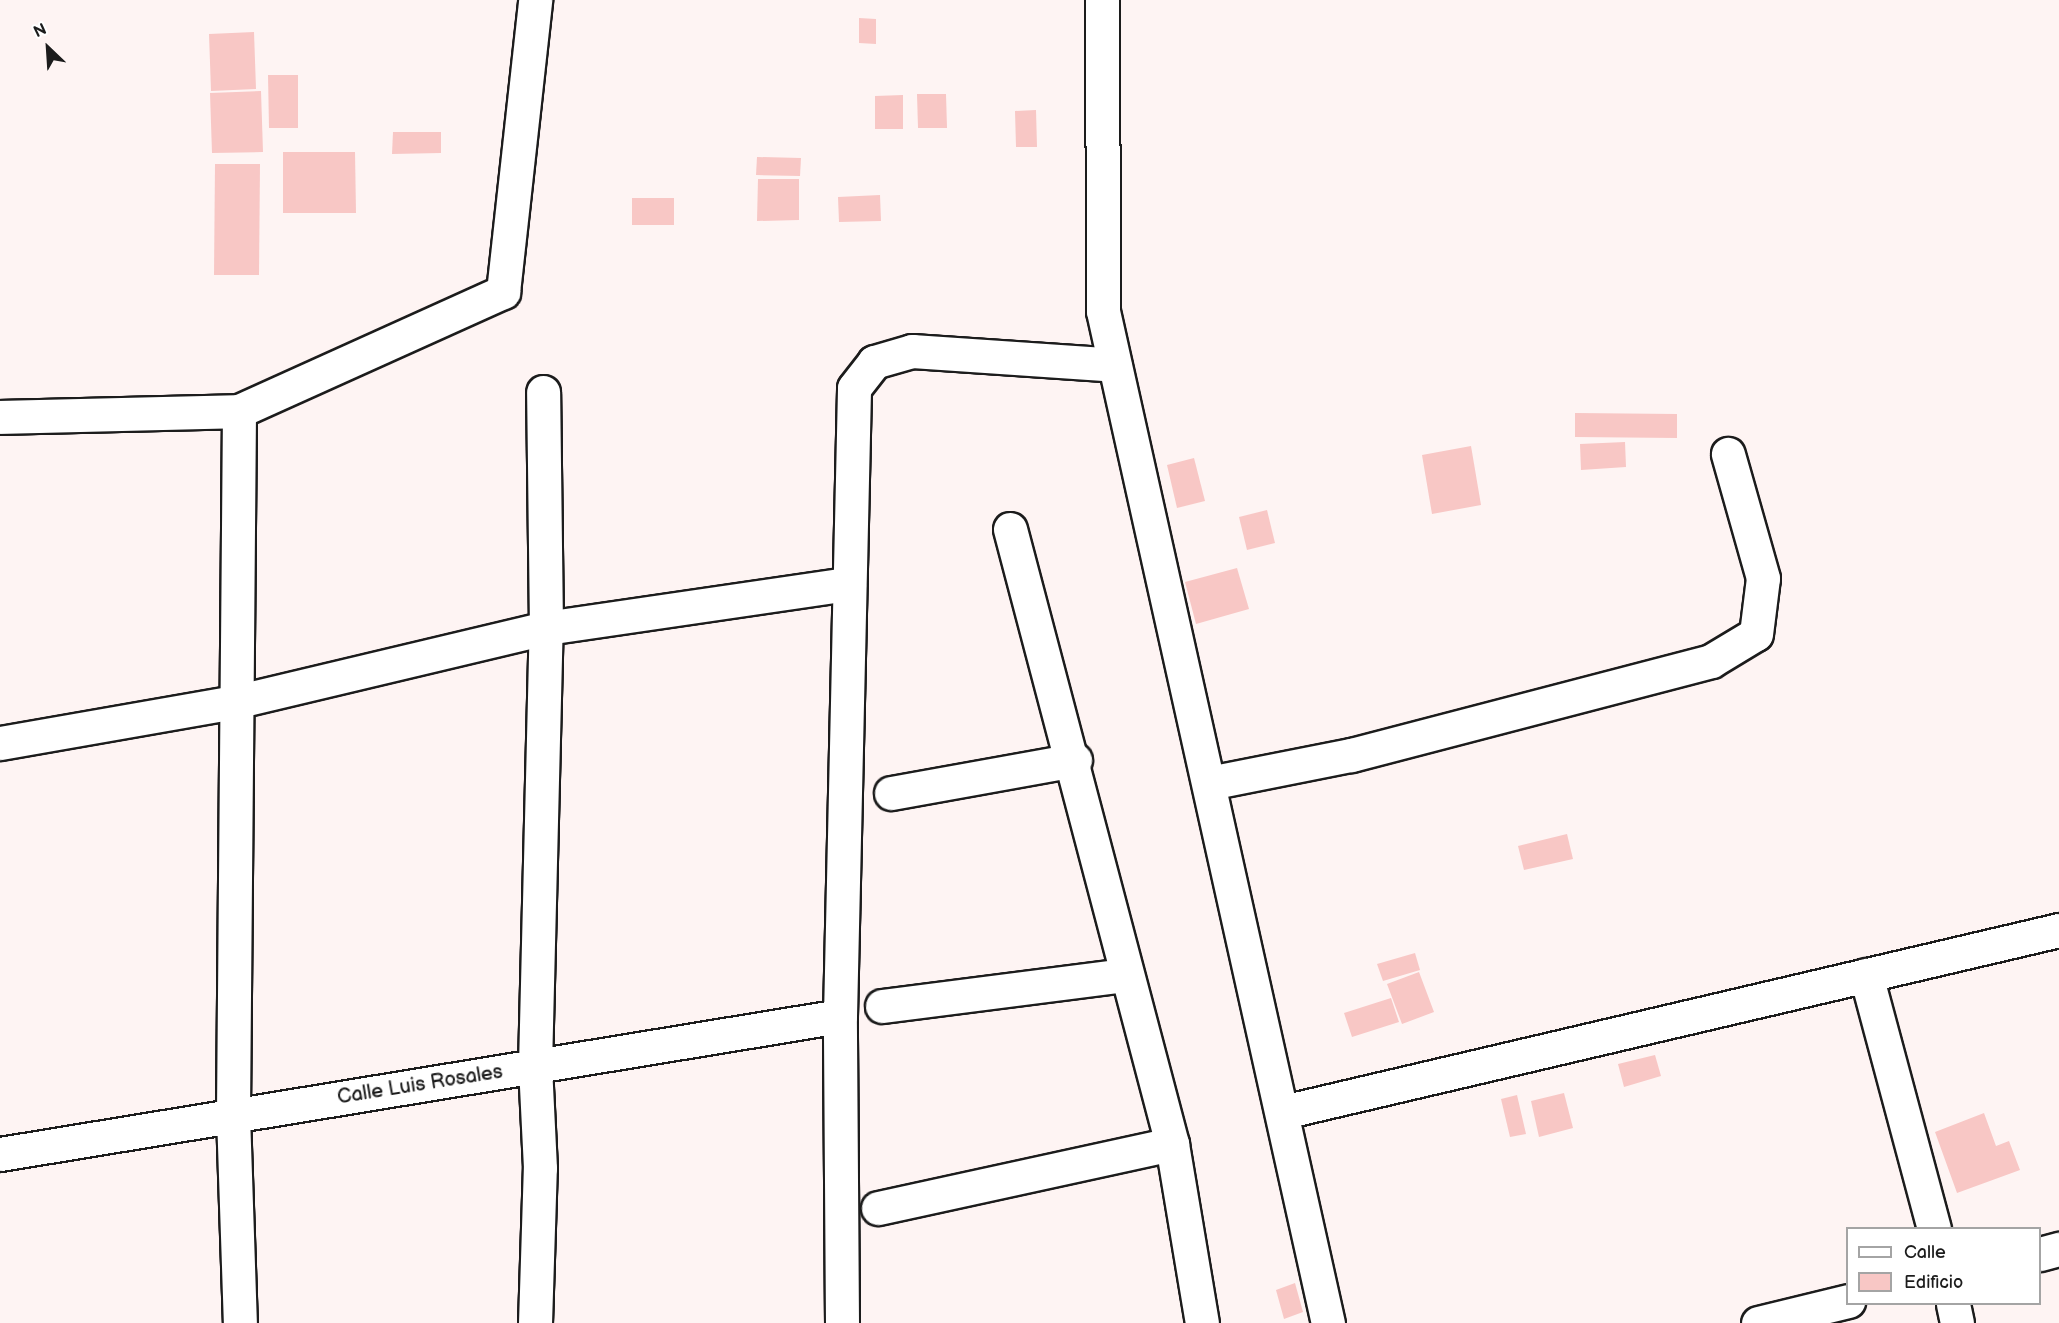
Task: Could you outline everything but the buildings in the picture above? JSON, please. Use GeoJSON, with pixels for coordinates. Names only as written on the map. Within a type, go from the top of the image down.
{"type":"FeatureCollection","features":[{"type":"Feature","properties":{"kind":"street"},"geometry":{"type":"LineString","coordinates":[[0,417],[239,411],[503,292],[535,0]]}},
{"type":"Feature","properties":{"kind":"street"},"geometry":{"type":"LineString","coordinates":[[1102,0],[1103,311],[1283,1112],[1328,1323]]}},
{"type":"Feature","properties":{"kind":"street"},"geometry":{"type":"LineString","coordinates":[[842,1323],[840,1016],[854,388],[874,362],[912,351],[1115,365]]}},
{"type":"Feature","properties":{"kind":"street"},"geometry":{"type":"LineString","coordinates":[[535,1323],[540,1168],[535,1066],[546,628],[543,392]]}},
{"type":"Feature","properties":{"kind":"street"},"geometry":{"type":"LineString","coordinates":[[239,411],[233,1115],[240,1323]]}},
{"type":"Feature","properties":{"kind":"street"},"geometry":{"type":"LineString","coordinates":[[1209,783],[1351,755],[1711,661],[1756,634],[1763,578],[1728,454]]}},
{"type":"Feature","properties":{"kind":"street"},"geometry":{"type":"LineString","coordinates":[[1010,529],[1075,760],[1125,975],[1172,1144],[1202,1323]]}},
{"type":"Feature","properties":{"kind":"street"},"geometry":{"type":"LineString","coordinates":[[0,742],[235,702],[546,628],[849,584]]}},
{"type":"Feature","properties":{"kind":"street"},"geometry":{"type":"LineString","coordinates":[[891,794],[1075,760]]}},
{"type":"Feature","properties":{"kind":"street"},"geometry":{"type":"LineString","coordinates":[[1283,1112],[2059,930]]}},
{"type":"Feature","properties":{"kind":"street"},"geometry":{"type":"LineString","coordinates":[[882,1006],[1125,975]]}},
{"type":"Feature","properties":{"kind":"street"},"geometry":{"type":"LineString","coordinates":[[1866,975],[1934,1227]]}},
{"type":"Feature","properties":{"kind":"street","name":"Calle Luis Rosales"},"geometry":{"type":"LineString","coordinates":[[0,1154],[840,1016]]}},
{"type":"Feature","properties":{"kind":"street"},"geometry":{"type":"LineString","coordinates":[[878,1208],[1172,1144]]}},
{"type":"Feature","properties":{"kind":"street"},"geometry":{"type":"LineString","coordinates":[[2041,1254],[2059,1249]]}},
{"type":"Feature","properties":{"kind":"street"},"geometry":{"type":"LineString","coordinates":[[1758,1323],[1846,1301]]}},
{"type":"Feature","properties":{"kind":"street"},"geometry":{"type":"LineString","coordinates":[[1953,1305],[1957,1323]]}}]}
